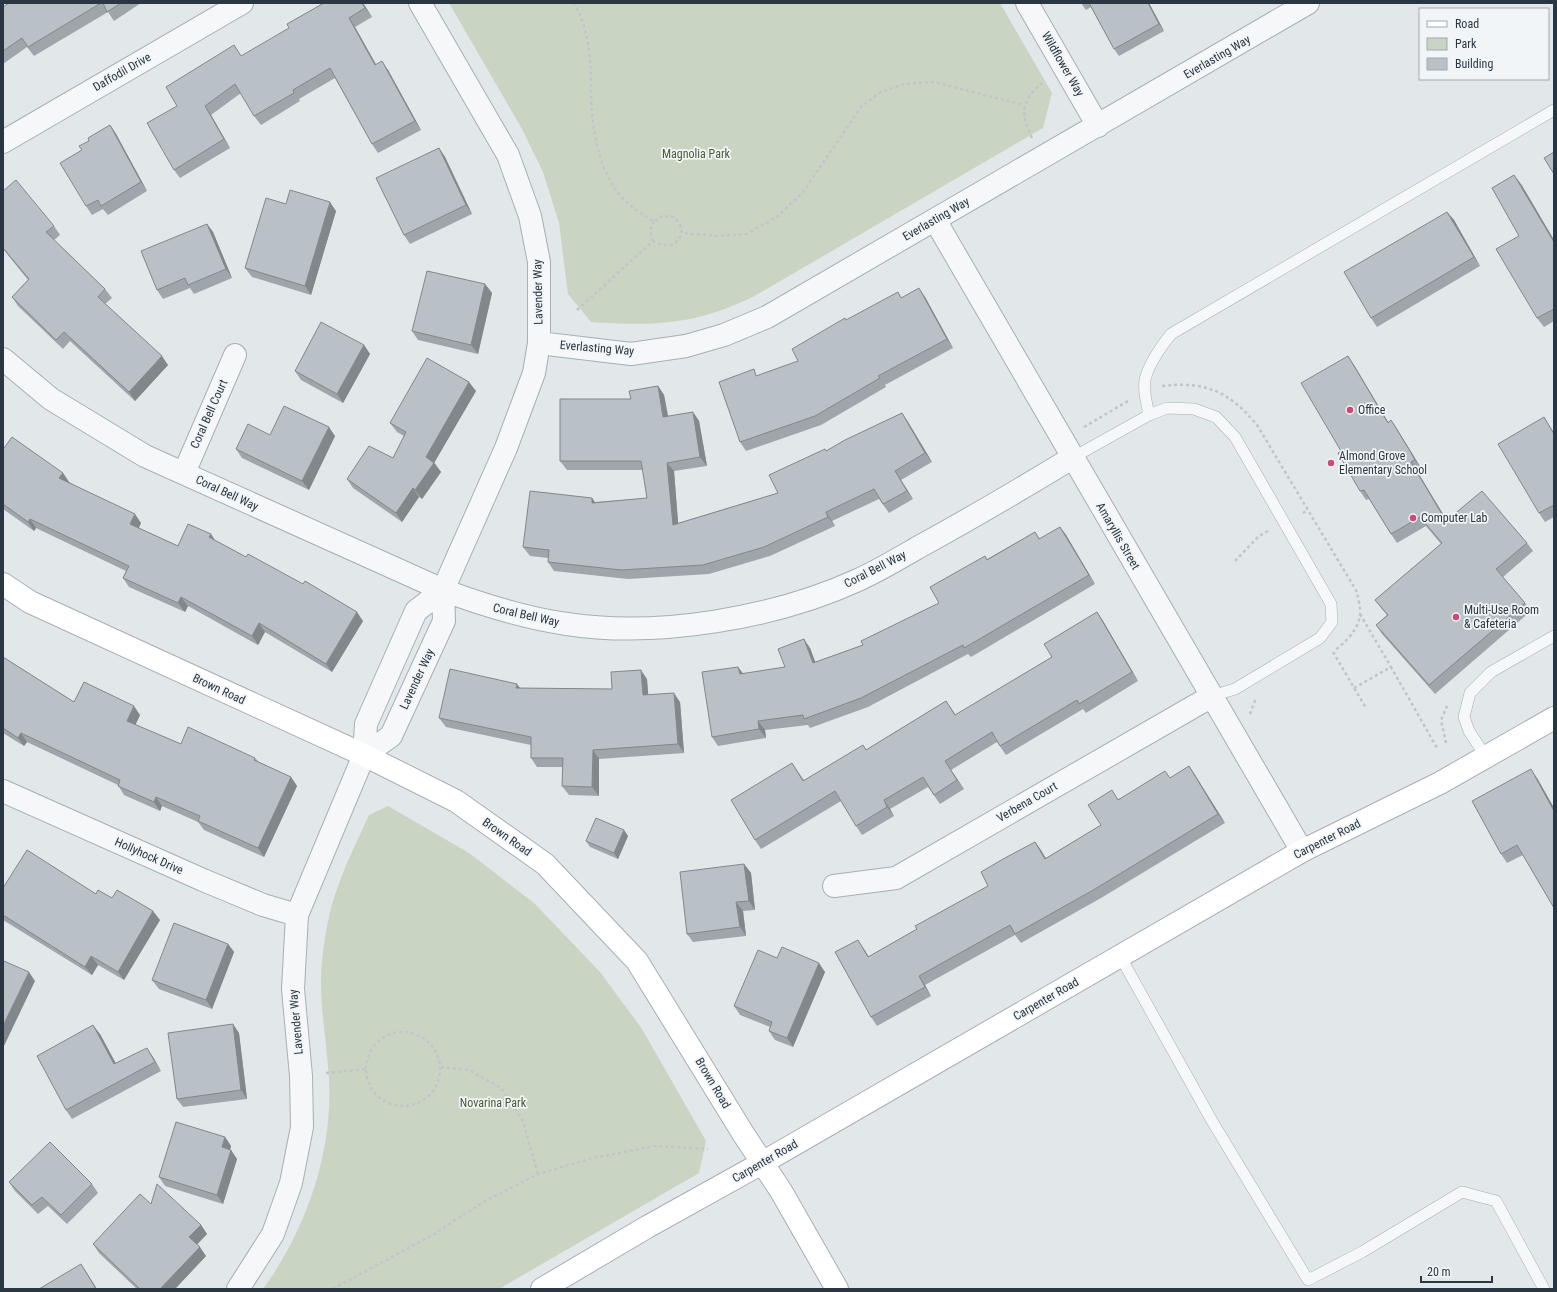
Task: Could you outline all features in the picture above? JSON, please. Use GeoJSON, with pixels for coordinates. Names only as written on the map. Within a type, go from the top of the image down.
{"type":"FeatureCollection","features":[{"type":"Feature","properties":{"kind":"street","name":"Daffodil Drive"},"geometry":{"type":"LineString","coordinates":[[3,142],[242,3]]}},
{"type":"Feature","properties":{"kind":"street","name":"Lavender Way"},"geometry":{"type":"LineString","coordinates":[[364,755],[391,736],[444,621],[443,590],[506,448],[534,373],[539,343],[539,262],[530,216],[508,155],[420,3]]}},
{"type":"Feature","properties":{"kind":"street","name":"Wildflower Way"},"geometry":{"type":"LineString","coordinates":[[1027,3],[1098,126]]}},
{"type":"Feature","properties":{"kind":"street","name":"Everlasting Way"},"geometry":{"type":"LineString","coordinates":[[539,343],[631,354],[686,346],[724,335],[767,317],[1308,3]]}},
{"type":"Feature","properties":{"kind":"street","name":"Amaryllis Street"},"geometry":{"type":"LineString","coordinates":[[935,220],[1072,458],[1302,851]]}},
{"type":"Feature","properties":{"kind":"street","name":"Coral Bell Court"},"geometry":{"type":"LineString","coordinates":[[184,473],[235,355]]}},
{"type":"Feature","properties":{"kind":"street","name":"Coral Bell Way"},"geometry":{"type":"LineString","coordinates":[[3,359],[51,398],[144,456],[443,590],[480,603],[567,624],[642,629],[728,620],[795,603],[858,580],[986,510],[1072,458]]}},
{"type":"Feature","properties":{"kind":"street","name":"Brown Road"},"geometry":{"type":"LineString","coordinates":[[3,584],[30,602],[364,755],[456,801],[545,864],[637,961],[762,1164],[781,1191],[837,1289]]}},
{"type":"Feature","properties":{"kind":"street","name":"Lavender Way"},"geometry":{"type":"LineString","coordinates":[[238,1289],[273,1234],[291,1183],[302,1127],[301,1076],[292,989],[297,915],[364,755],[366,724],[416,611],[443,590]]}},
{"type":"Feature","properties":{"kind":"street","name":"Verbena Court"},"geometry":{"type":"LineString","coordinates":[[834,886],[896,878],[1212,696]]}},
{"type":"Feature","properties":{"kind":"street","name":"Carpenter Road"},"geometry":{"type":"LineString","coordinates":[[542,1289],[647,1227],[762,1164],[1302,851],[1440,783],[1554,718]]}},
{"type":"Feature","properties":{"kind":"street","name":"Hollyhock Drive"},"geometry":{"type":"LineString","coordinates":[[3,792],[203,880],[263,905],[297,915]]}},
{"type":"Feature","properties":{"kind":"lane"},"geometry":{"type":"LineString","coordinates":[[1149,415],[1145,392],[1145,379],[1161,347],[1171,334],[1554,110]]}},
{"type":"Feature","properties":{"kind":"lane"},"geometry":{"type":"LineString","coordinates":[[1072,458],[1149,415],[1168,408],[1194,409],[1216,418],[1235,437],[1330,604],[1332,622],[1320,638],[1235,689],[1212,696]]}},
{"type":"Feature","properties":{"kind":"lane"},"geometry":{"type":"LineString","coordinates":[[1486,757],[1469,731],[1464,717],[1470,693],[1491,672],[1554,636]]}},
{"type":"Feature","properties":{"kind":"lane"},"geometry":{"type":"LineString","coordinates":[[1120,956],[1212,1121],[1308,1280],[1362,1252],[1462,1192],[1496,1201],[1544,1289]]}},
{"type":"Feature","properties":{"kind":"path"},"geometry":{"type":"LineString","coordinates":[[573,3],[579,11],[588,44],[591,66],[592,112],[598,151],[605,171],[617,191],[630,206],[654,222]]}},
{"type":"Feature","properties":{"kind":"path"},"geometry":{"type":"LineString","coordinates":[[1032,138],[1024,118],[1024,104],[1035,88],[1048,80]]}},
{"type":"Feature","properties":{"kind":"path"},"geometry":{"type":"LineString","coordinates":[[682,233],[716,236],[746,234],[777,218],[803,192],[861,106],[879,93],[903,84],[934,82],[1024,104]]}},
{"type":"Feature","properties":{"kind":"path"},"geometry":{"type":"LineString","coordinates":[[662,216],[674,217],[680,225],[682,233],[679,240],[672,245],[664,246],[653,241],[650,230],[654,222],[662,216]]}},
{"type":"Feature","properties":{"kind":"path"},"geometry":{"type":"LineString","coordinates":[[577,310],[653,241]]}},
{"type":"Feature","properties":{"kind":"path"},"geometry":{"type":"LineString","coordinates":[[1303,512],[1308,510]]}},
{"type":"Feature","properties":{"kind":"path"},"geometry":{"type":"LineString","coordinates":[[1235,562],[1259,536],[1269,531]]}},
{"type":"Feature","properties":{"kind":"path"},"geometry":{"type":"LineString","coordinates":[[1360,614],[1438,748]]}},
{"type":"Feature","properties":{"kind":"path"},"geometry":{"type":"LineString","coordinates":[[1333,652],[1366,708]]}},
{"type":"Feature","properties":{"kind":"path"},"geometry":{"type":"LineString","coordinates":[[1354,688],[1390,667]]}},
{"type":"Feature","properties":{"kind":"path"},"geometry":{"type":"LineString","coordinates":[[1250,714],[1254,700],[1258,696]]}},
{"type":"Feature","properties":{"kind":"path"},"geometry":{"type":"LineString","coordinates":[[407,1032],[420,1035],[430,1044],[437,1055],[440,1067],[438,1082],[432,1092],[416,1104],[400,1106],[386,1103],[376,1094],[368,1079],[367,1060],[372,1049],[381,1039],[393,1033],[407,1032]]}},
{"type":"Feature","properties":{"kind":"path"},"geometry":{"type":"LineString","coordinates":[[440,1067],[469,1070],[501,1088],[523,1121],[538,1174]]}},
{"type":"Feature","properties":{"kind":"path"},"geometry":{"type":"LineString","coordinates":[[326,1074],[367,1070]]}},
{"type":"Feature","properties":{"kind":"path"},"geometry":{"type":"LineString","coordinates":[[332,1289],[434,1234],[485,1201],[538,1174],[593,1158],[655,1146],[708,1149]]}},
{"type":"Feature","properties":{"kind":"green space","name":"Magnolia Park"},"geometry":{"type":"Polygon","coordinates":[[[449,3],[1000,3],[1052,93],[1043,128],[753,297],[716,312],[685,320],[638,324],[591,322],[568,294],[559,223],[543,172],[522,129],[449,3]]]}},
{"type":"Feature","properties":{"kind":"green space","name":"Novarina Park"},"geometry":{"type":"Polygon","coordinates":[[[388,806],[469,853],[534,903],[600,972],[642,1029],[706,1141],[699,1173],[499,1289],[263,1289],[292,1242],[304,1216],[314,1190],[326,1135],[329,1107],[329,1079],[322,1005],[321,976],[330,912],[346,866],[369,815],[388,806]]]}},
{"type":"Feature","properties":{"kind":"building"},"geometry":{"type":"Polygon","coordinates":[[[9,3],[101,3],[28,47],[22,38],[3,51],[3,7],[9,3]]]}},
{"type":"Feature","properties":{"kind":"building"},"geometry":{"type":"Polygon","coordinates":[[[103,3],[121,3],[107,12],[103,3]]]}},
{"type":"Feature","properties":{"kind":"building"},"geometry":{"type":"Polygon","coordinates":[[[324,3],[362,3],[365,8],[349,18],[375,65],[382,61],[415,121],[372,144],[330,68],[293,90],[294,93],[254,116],[235,84],[205,106],[224,139],[174,170],[147,123],[177,106],[166,87],[234,45],[241,56],[289,28],[287,24],[324,3]]]}},
{"type":"Feature","properties":{"kind":"building"},"geometry":{"type":"Polygon","coordinates":[[[1089,3],[1148,3],[1159,24],[1114,49],[1089,3]]]}},
{"type":"Feature","properties":{"kind":"building"},"geometry":{"type":"Polygon","coordinates":[[[110,125],[141,182],[101,206],[98,200],[86,206],[60,163],[82,150],[79,146],[89,141],[88,138],[110,125]]]}},
{"type":"Feature","properties":{"kind":"building"},"geometry":{"type":"Polygon","coordinates":[[[439,148],[466,205],[404,235],[376,178],[439,148]]]}},
{"type":"Feature","properties":{"kind":"building"},"geometry":{"type":"Polygon","coordinates":[[[1554,152],[1554,174],[1544,158],[1554,152]]]}},
{"type":"Feature","properties":{"kind":"building"},"geometry":{"type":"Polygon","coordinates":[[[1514,175],[1554,242],[1554,309],[1537,318],[1496,249],[1519,236],[1492,188],[1514,175]]]}},
{"type":"Feature","properties":{"kind":"building"},"geometry":{"type":"Polygon","coordinates":[[[16,180],[54,226],[46,232],[105,289],[98,297],[162,356],[129,392],[64,332],[56,340],[12,297],[29,279],[3,248],[3,191],[16,180]]]}},
{"type":"Feature","properties":{"kind":"building"},"geometry":{"type":"Polygon","coordinates":[[[290,190],[330,202],[305,286],[245,268],[266,198],[286,204],[290,190]]]}},
{"type":"Feature","properties":{"kind":"building"},"geometry":{"type":"Polygon","coordinates":[[[1447,212],[1474,257],[1371,318],[1344,272],[1447,212]]]}},
{"type":"Feature","properties":{"kind":"building"},"geometry":{"type":"Polygon","coordinates":[[[207,224],[226,269],[188,285],[185,278],[157,290],[141,251],[207,224]]]}},
{"type":"Feature","properties":{"kind":"building"},"geometry":{"type":"Polygon","coordinates":[[[427,271],[485,284],[471,345],[412,331],[427,271]]]}},
{"type":"Feature","properties":{"kind":"building"},"geometry":{"type":"Polygon","coordinates":[[[919,288],[947,339],[878,376],[880,378],[815,416],[740,442],[719,382],[754,369],[756,376],[798,361],[792,349],[845,318],[846,320],[898,292],[901,298],[919,288]]]}},
{"type":"Feature","properties":{"kind":"building"},"geometry":{"type":"Polygon","coordinates":[[[321,322],[364,345],[337,394],[295,371],[321,322]]]}},
{"type":"Feature","properties":{"kind":"building"},"geometry":{"type":"Polygon","coordinates":[[[1348,356],[1388,423],[1391,420],[1410,451],[1415,460],[1411,462],[1446,521],[1482,491],[1527,543],[1496,569],[1525,603],[1429,685],[1376,625],[1388,615],[1375,600],[1442,543],[1420,517],[1391,534],[1364,490],[1360,491],[1338,453],[1341,451],[1301,383],[1348,356]]]}},
{"type":"Feature","properties":{"kind":"building"},"geometry":{"type":"Polygon","coordinates":[[[427,358],[469,382],[426,457],[434,463],[415,490],[413,488],[396,513],[347,479],[369,446],[393,458],[406,432],[390,423],[427,358]]]}},
{"type":"Feature","properties":{"kind":"building"},"geometry":{"type":"Polygon","coordinates":[[[658,386],[663,417],[693,412],[700,457],[667,463],[673,525],[778,493],[769,475],[825,449],[826,451],[845,440],[902,413],[925,453],[895,471],[907,491],[883,504],[874,489],[826,512],[828,517],[764,547],[703,565],[621,570],[548,562],[549,550],[523,547],[530,491],[592,498],[592,503],[647,498],[641,461],[560,461],[560,399],[631,399],[629,391],[658,386]]]}},
{"type":"Feature","properties":{"kind":"building"},"geometry":{"type":"Polygon","coordinates":[[[284,406],[329,427],[302,481],[236,449],[248,424],[270,435],[284,406]]]}},
{"type":"Feature","properties":{"kind":"building"},"geometry":{"type":"Polygon","coordinates":[[[1544,417],[1554,434],[1554,505],[1539,513],[1498,444],[1544,417]]]}},
{"type":"Feature","properties":{"kind":"building"},"geometry":{"type":"Polygon","coordinates":[[[12,437],[63,473],[59,478],[135,514],[130,524],[178,546],[188,524],[211,534],[209,537],[246,557],[248,554],[303,584],[305,581],[357,612],[326,664],[259,623],[252,636],[181,597],[178,603],[123,578],[129,566],[30,519],[28,522],[3,504],[3,446],[4,448],[12,437]]]}},
{"type":"Feature","properties":{"kind":"building"},"geometry":{"type":"Polygon","coordinates":[[[1060,527],[1089,575],[964,648],[963,645],[861,698],[804,719],[803,715],[758,721],[759,729],[712,737],[702,672],[738,667],[740,674],[785,667],[778,649],[804,639],[813,663],[863,645],[861,641],[939,603],[930,587],[985,556],[987,560],[1035,532],[1039,539],[1060,527]]]}},
{"type":"Feature","properties":{"kind":"building"},"geometry":{"type":"Polygon","coordinates":[[[1097,612],[1132,672],[1079,704],[1077,700],[1000,746],[992,732],[945,761],[957,780],[934,795],[923,777],[884,800],[887,807],[856,826],[835,791],[755,840],[731,800],[792,763],[803,781],[863,745],[866,750],[946,701],[955,715],[1052,657],[1044,644],[1097,612]]]}},
{"type":"Feature","properties":{"kind":"building"},"geometry":{"type":"Polygon","coordinates":[[[3,657],[74,702],[84,682],[134,706],[127,721],[181,744],[188,727],[255,758],[254,760],[291,777],[258,848],[198,821],[200,816],[156,797],[154,802],[118,786],[120,780],[21,733],[18,738],[3,728],[3,657]]]}},
{"type":"Feature","properties":{"kind":"building"},"geometry":{"type":"Polygon","coordinates":[[[450,669],[517,684],[516,688],[612,689],[611,672],[641,670],[643,695],[674,693],[678,744],[593,750],[592,787],[562,786],[563,758],[531,758],[531,737],[439,718],[450,669]]]}},
{"type":"Feature","properties":{"kind":"building"},"geometry":{"type":"Polygon","coordinates":[[[1189,766],[1218,814],[1095,889],[1015,934],[1010,925],[919,976],[925,987],[871,1017],[835,952],[858,940],[868,957],[917,929],[915,926],[988,886],[981,872],[1003,859],[1035,842],[1045,859],[1101,825],[1088,805],[1112,790],[1118,800],[1165,771],[1170,778],[1189,766]]]}},
{"type":"Feature","properties":{"kind":"building"},"geometry":{"type":"Polygon","coordinates":[[[1531,769],[1554,811],[1554,908],[1517,845],[1501,854],[1472,801],[1531,769]]]}},
{"type":"Feature","properties":{"kind":"building"},"geometry":{"type":"Polygon","coordinates":[[[596,818],[624,830],[614,853],[586,841],[596,818]]]}},
{"type":"Feature","properties":{"kind":"building"},"geometry":{"type":"Polygon","coordinates":[[[27,850],[96,894],[98,890],[112,898],[117,890],[153,911],[118,972],[91,956],[85,967],[3,915],[3,888],[27,850]]]}},
{"type":"Feature","properties":{"kind":"building"},"geometry":{"type":"Polygon","coordinates":[[[744,864],[749,901],[736,902],[740,927],[687,934],[680,872],[744,864]]]}},
{"type":"Feature","properties":{"kind":"building"},"geometry":{"type":"Polygon","coordinates":[[[174,923],[228,944],[206,1000],[152,980],[174,923]]]}},
{"type":"Feature","properties":{"kind":"building"},"geometry":{"type":"Polygon","coordinates":[[[782,947],[819,963],[787,1038],[769,1031],[772,1022],[734,1006],[758,950],[777,958],[782,947]]]}},
{"type":"Feature","properties":{"kind":"building"},"geometry":{"type":"Polygon","coordinates":[[[4,961],[29,972],[3,1026],[3,962],[4,961]]]}},
{"type":"Feature","properties":{"kind":"building"},"geometry":{"type":"Polygon","coordinates":[[[233,1024],[241,1090],[177,1099],[168,1033],[233,1024]]]}},
{"type":"Feature","properties":{"kind":"building"},"geometry":{"type":"Polygon","coordinates":[[[93,1025],[114,1064],[147,1048],[155,1062],[66,1110],[37,1056],[93,1025]]]}},
{"type":"Feature","properties":{"kind":"building"},"geometry":{"type":"Polygon","coordinates":[[[176,1122],[225,1137],[222,1147],[231,1150],[217,1195],[159,1177],[176,1122]]]}},
{"type":"Feature","properties":{"kind":"building"},"geometry":{"type":"Polygon","coordinates":[[[50,1142],[92,1184],[61,1215],[42,1197],[32,1205],[9,1182],[50,1142]]]}},
{"type":"Feature","properties":{"kind":"building"},"geometry":{"type":"Polygon","coordinates":[[[157,1184],[201,1225],[189,1237],[200,1247],[160,1289],[140,1289],[93,1244],[140,1194],[151,1204],[157,1184]]]}},
{"type":"Feature","properties":{"kind":"building"},"geometry":{"type":"Polygon","coordinates":[[[81,1264],[96,1289],[39,1289],[81,1264]]]}},
{"type":"Feature","properties":{"kind":"place","name":"Office"},"geometry":{"type":"Point","coordinates":[1350,410]}},
{"type":"Feature","properties":{"kind":"place","name":"Almond Grove Elementary School"},"geometry":{"type":"Point","coordinates":[1331,463]}},
{"type":"Feature","properties":{"kind":"place","name":"Computer Lab"},"geometry":{"type":"Point","coordinates":[1413,518]}},
{"type":"Feature","properties":{"kind":"place","name":"Multi-Use Room & Cafeteria"},"geometry":{"type":"Point","coordinates":[1456,617]}}]}
